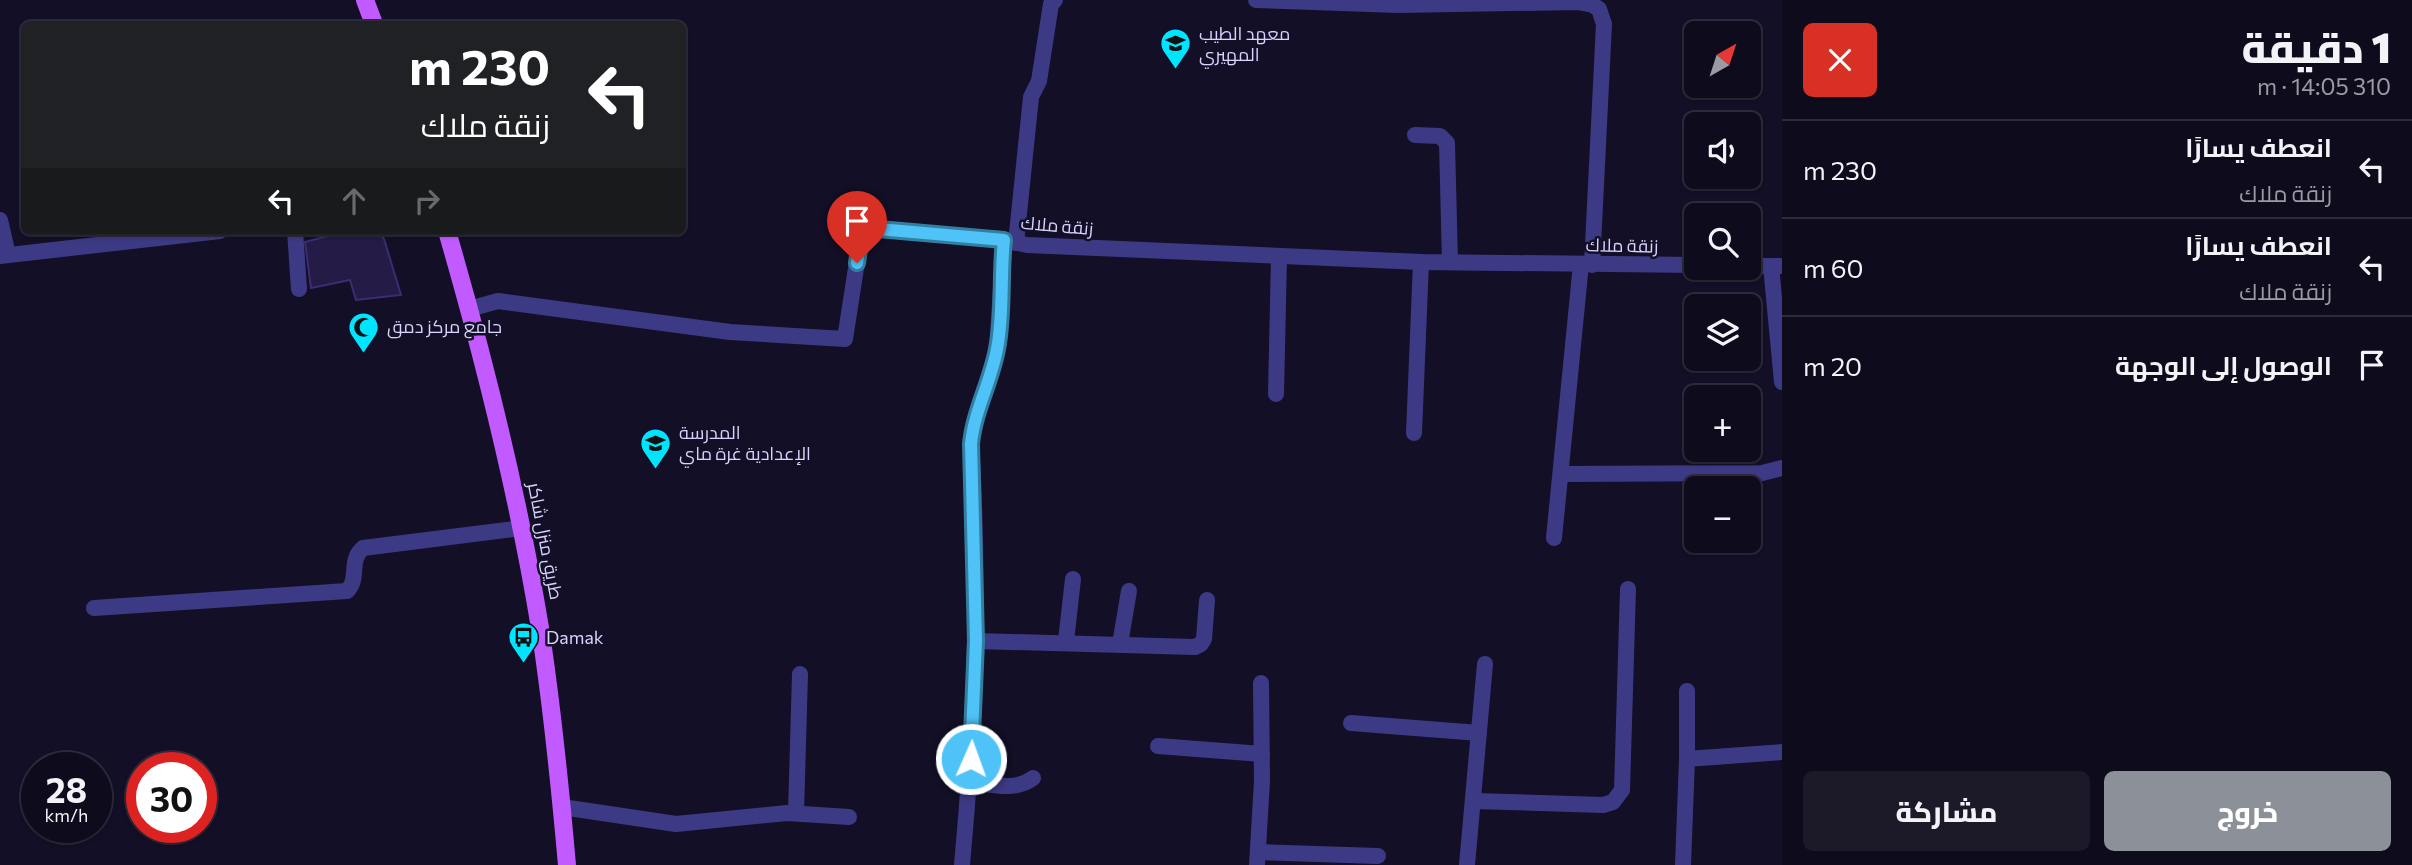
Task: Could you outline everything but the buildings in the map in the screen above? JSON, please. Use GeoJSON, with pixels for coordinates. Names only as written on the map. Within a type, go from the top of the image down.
{"type":"FeatureCollection","features":[{"type":"Feature","properties":{"kind":"main road"},"geometry":{"type":"LineString","coordinates":[[365,0],[373,21]]}},
{"type":"Feature","properties":{"kind":"main road","name":"طريق منزل شاكر"},"geometry":{"type":"LineString","coordinates":[[448,235],[501,432],[522,528],[540,629],[567,865]]}},
{"type":"Feature","properties":{"kind":"street"},"geometry":{"type":"LineString","coordinates":[[962,865],[970,782],[976,641],[971,444],[976,418],[997,350],[1031,97],[1039,81],[1051,4],[1055,0]]}},
{"type":"Feature","properties":{"kind":"street"},"geometry":{"type":"LineString","coordinates":[[1256,0],[1398,5],[1583,2],[1599,9],[1603,16],[1603,83],[1586,265],[1554,538]]}},
{"type":"Feature","properties":{"kind":"street"},"geometry":{"type":"LineString","coordinates":[[1415,135],[1440,136],[1447,143],[1450,262]]}},
{"type":"Feature","properties":{"kind":"street"},"geometry":{"type":"LineString","coordinates":[[1,224],[4,255],[184,235]]}},
{"type":"Feature","properties":{"kind":"street","name":"زنقة ملاك"},"geometry":{"type":"LineString","coordinates":[[470,309],[498,301],[730,332],[845,339],[861,236],[867,228],[1010,241],[1027,246],[1421,262],[1684,265]]}},
{"type":"Feature","properties":{"kind":"street"},"geometry":{"type":"LineString","coordinates":[[295,235],[299,289]]}},
{"type":"Feature","properties":{"kind":"street"},"geometry":{"type":"LineString","coordinates":[[1276,394],[1279,256]]}},
{"type":"Feature","properties":{"kind":"street"},"geometry":{"type":"LineString","coordinates":[[1415,433],[1421,262]]}},
{"type":"Feature","properties":{"kind":"street"},"geometry":{"type":"LineString","coordinates":[[1777,266],[1782,382]]}},
{"type":"Feature","properties":{"kind":"street"},"geometry":{"type":"LineString","coordinates":[[1561,474],[1762,473],[1782,468]]}},
{"type":"Feature","properties":{"kind":"street"},"geometry":{"type":"LineString","coordinates":[[94,608],[347,591],[353,584],[355,556],[363,548],[522,528]]}},
{"type":"Feature","properties":{"kind":"street"},"geometry":{"type":"LineString","coordinates":[[1066,642],[1073,579]]}},
{"type":"Feature","properties":{"kind":"street"},"geometry":{"type":"LineString","coordinates":[[1475,801],[1603,805],[1618,798],[1622,790],[1628,589]]}},
{"type":"Feature","properties":{"kind":"street"},"geometry":{"type":"LineString","coordinates":[[1120,644],[1129,591]]}},
{"type":"Feature","properties":{"kind":"street"},"geometry":{"type":"LineString","coordinates":[[976,641],[1199,646],[1204,639],[1207,600]]}},
{"type":"Feature","properties":{"kind":"street"},"geometry":{"type":"LineString","coordinates":[[1467,865],[1475,801],[1485,664]]}},
{"type":"Feature","properties":{"kind":"street"},"geometry":{"type":"LineString","coordinates":[[796,813],[800,674]]}},
{"type":"Feature","properties":{"kind":"street"},"geometry":{"type":"LineString","coordinates":[[1261,683],[1262,754],[1257,858],[1378,856]]}},
{"type":"Feature","properties":{"kind":"street"},"geometry":{"type":"LineString","coordinates":[[1683,865],[1687,691]]}},
{"type":"Feature","properties":{"kind":"street"},"geometry":{"type":"LineString","coordinates":[[1351,723],[1479,733]]}},
{"type":"Feature","properties":{"kind":"street"},"geometry":{"type":"LineString","coordinates":[[1158,746],[1262,754]]}},
{"type":"Feature","properties":{"kind":"street"},"geometry":{"type":"LineString","coordinates":[[1687,759],[1782,752]]}},
{"type":"Feature","properties":{"kind":"street"},"geometry":{"type":"LineString","coordinates":[[970,782],[1016,787],[1025,785],[1033,778]]}},
{"type":"Feature","properties":{"kind":"street"},"geometry":{"type":"LineString","coordinates":[[562,807],[676,824],[796,813],[849,817]]}},
{"type":"Feature","properties":{"kind":"place","name":"معهد الطيب المهيري"},"geometry":{"type":"Point","coordinates":[1176,71]}},
{"type":"Feature","properties":{"kind":"place","name":"جامع مركز دمق"},"geometry":{"type":"Point","coordinates":[364,354]}},
{"type":"Feature","properties":{"kind":"place","name":"المدرسة الإعدادية غرة ماي"},"geometry":{"type":"Point","coordinates":[656,470]}},
{"type":"Feature","properties":{"kind":"place","name":"Damak"},"geometry":{"type":"Point","coordinates":[523,665]}},
{"type":"Feature","properties":{"kind":"route"},"geometry":{"type":"LineString","coordinates":[[857,263],[861,236],[867,228],[1004,240],[997,350],[972,431],[971,444],[976,641],[971,759]]}}]}
